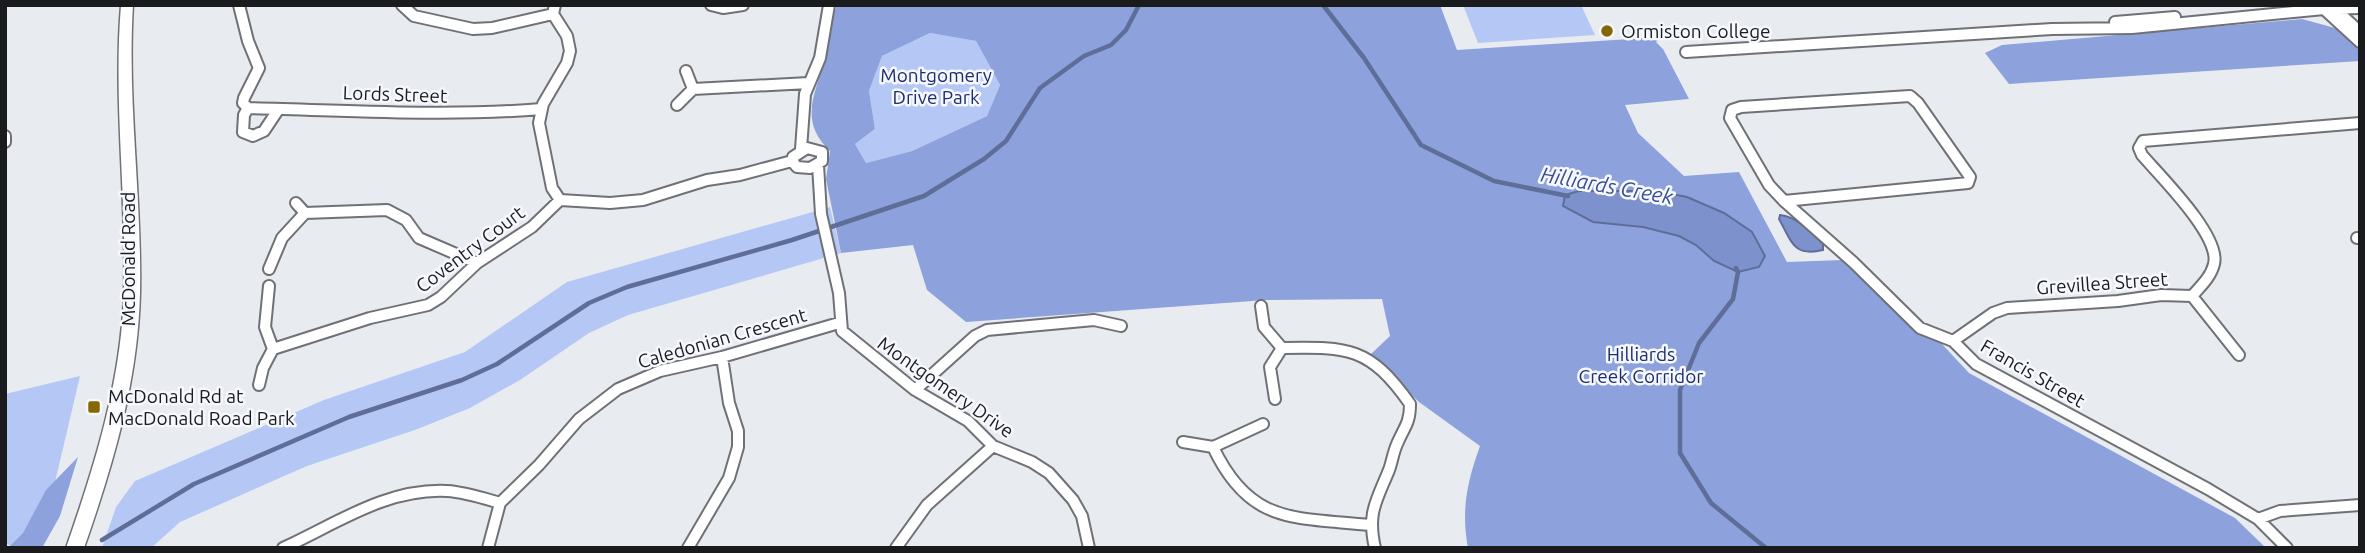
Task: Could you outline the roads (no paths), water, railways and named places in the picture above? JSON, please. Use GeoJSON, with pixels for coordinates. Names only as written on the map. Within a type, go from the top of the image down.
{"type":"FeatureCollection","features":[{"type":"Feature","properties":{"kind":"main road","name":"McDonald Road"},"geometry":{"type":"LineString","coordinates":[[78,541],[109,443],[128,341],[132,294],[125,66],[127,5]]}},
{"type":"Feature","properties":{"kind":"street"},"geometry":{"type":"LineString","coordinates":[[239,5],[246,19],[247,38],[259,65],[258,72],[243,98],[243,103],[248,108],[244,115],[243,132],[247,135],[264,131],[278,110]]}},
{"type":"Feature","properties":{"kind":"street"},"geometry":{"type":"LineString","coordinates":[[402,5],[414,16],[473,29],[492,28],[554,9],[567,33],[570,56],[541,109],[538,120],[551,191],[560,200],[610,203],[643,200],[707,180],[740,175],[792,161]]}},
{"type":"Feature","properties":{"kind":"street"},"geometry":{"type":"LineString","coordinates":[[711,5],[723,8],[743,5]]}},
{"type":"Feature","properties":{"kind":"street"},"geometry":{"type":"LineString","coordinates":[[792,161],[801,149],[805,94],[820,58],[829,5]]}},
{"type":"Feature","properties":{"kind":"street"},"geometry":{"type":"LineString","coordinates":[[1686,52],[2076,28],[2132,28],[2324,9],[2360,8]]}},
{"type":"Feature","properties":{"kind":"street"},"geometry":{"type":"LineString","coordinates":[[2324,9],[2360,42]]}},
{"type":"Feature","properties":{"kind":"street"},"geometry":{"type":"LineString","coordinates":[[2335,9],[2360,32]]}},
{"type":"Feature","properties":{"kind":"street"},"geometry":{"type":"LineString","coordinates":[[687,71],[693,89]]}},
{"type":"Feature","properties":{"kind":"street"},"geometry":{"type":"LineString","coordinates":[[677,105],[693,89],[727,89],[763,83],[809,83]]}},
{"type":"Feature","properties":{"kind":"street","name":"Francis Street"},"geometry":{"type":"LineString","coordinates":[[1784,201],[1968,183],[1970,177],[1918,103],[1910,96],[1741,107],[1732,110],[1730,118],[1769,185],[1784,201],[1853,262],[1920,328],[1953,341],[1976,364],[2170,468],[2258,519],[2287,548]]}},
{"type":"Feature","properties":{"kind":"street","name":"Lords Street"},"geometry":{"type":"LineString","coordinates":[[248,108],[371,110],[418,114],[480,114],[541,109]]}},
{"type":"Feature","properties":{"kind":"street"},"geometry":{"type":"LineString","coordinates":[[805,119],[813,148]]}},
{"type":"Feature","properties":{"kind":"street","name":"Grevillea Street"},"geometry":{"type":"LineString","coordinates":[[1953,341],[1993,313],[2007,308],[2118,301],[2161,295],[2192,296],[2211,272],[2215,254],[2202,228],[2142,155],[2140,144],[2143,141],[2360,123]]}},
{"type":"Feature","properties":{"kind":"street"},"geometry":{"type":"LineString","coordinates":[[5,136],[5,142]]}},
{"type":"Feature","properties":{"kind":"street"},"geometry":{"type":"LineString","coordinates":[[801,149],[819,149],[824,156],[818,165],[819,211],[839,297],[839,323]]}},
{"type":"Feature","properties":{"kind":"street"},"geometry":{"type":"LineString","coordinates":[[792,161],[817,187]]}},
{"type":"Feature","properties":{"kind":"street"},"geometry":{"type":"LineString","coordinates":[[802,169],[818,165]]}},
{"type":"Feature","properties":{"kind":"street","name":"Coventry Court"},"geometry":{"type":"LineString","coordinates":[[273,349],[370,318],[412,311],[428,305],[441,297],[477,263],[532,227],[560,200]]}},
{"type":"Feature","properties":{"kind":"street"},"geometry":{"type":"LineString","coordinates":[[296,203],[305,213]]}},
{"type":"Feature","properties":{"kind":"street"},"geometry":{"type":"LineString","coordinates":[[269,269],[267,256],[305,213],[387,210],[406,220],[419,238],[477,263]]}},
{"type":"Feature","properties":{"kind":"street"},"geometry":{"type":"LineString","coordinates":[[257,301],[269,292],[264,333],[266,341],[273,349],[258,385]]}},
{"type":"Feature","properties":{"kind":"street"},"geometry":{"type":"LineString","coordinates":[[2192,296],[2239,355]]}},
{"type":"Feature","properties":{"kind":"street"},"geometry":{"type":"LineString","coordinates":[[1261,306],[1264,327],[1282,348],[1341,348],[1353,352],[1364,357],[1409,404],[1410,421],[1397,444],[1390,468],[1373,505],[1370,525],[1375,548]]}},
{"type":"Feature","properties":{"kind":"street"},"geometry":{"type":"LineString","coordinates":[[915,390],[975,336],[986,330],[1094,320],[1121,326]]}},
{"type":"Feature","properties":{"kind":"street","name":"Caledonian Crescent"},"geometry":{"type":"LineString","coordinates":[[500,503],[539,465],[579,419],[618,388],[660,371],[722,357],[839,323]]}},
{"type":"Feature","properties":{"kind":"street","name":"Montgomery Drive"},"geometry":{"type":"LineString","coordinates":[[839,323],[842,331],[915,390],[968,421],[993,446],[1032,462],[1063,486],[1082,516],[1089,548]]}},
{"type":"Feature","properties":{"kind":"street"},"geometry":{"type":"LineString","coordinates":[[1275,399],[1269,367],[1282,348]]}},
{"type":"Feature","properties":{"kind":"street"},"geometry":{"type":"LineString","coordinates":[[688,548],[729,478],[738,447],[738,431],[729,403],[722,357]]}},
{"type":"Feature","properties":{"kind":"street"},"geometry":{"type":"LineString","coordinates":[[1183,442],[1213,447],[1236,439],[1263,424]]}},
{"type":"Feature","properties":{"kind":"street"},"geometry":{"type":"LineString","coordinates":[[897,548],[908,527],[932,499],[993,446]]}},
{"type":"Feature","properties":{"kind":"street"},"geometry":{"type":"LineString","coordinates":[[1213,447],[1220,468],[1250,500],[1267,510],[1303,519],[1370,525]]}},
{"type":"Feature","properties":{"kind":"street"},"geometry":{"type":"LineString","coordinates":[[283,548],[322,531],[363,507],[406,493],[447,491],[500,503],[488,548]]}},
{"type":"Feature","properties":{"kind":"street"},"geometry":{"type":"LineString","coordinates":[[2258,519],[2280,511],[2360,505]]}},
{"type":"Feature","properties":{"kind":"waterway"},"geometry":{"type":"LineString","coordinates":[[102,540],[194,484],[349,417],[462,380],[497,364],[589,303],[627,287],[792,240],[924,196],[984,159],[1006,141],[1040,88],[1084,56],[1111,45],[1126,30],[1139,5]]}},
{"type":"Feature","properties":{"kind":"waterway","name":"Hilliards Creek"},"geometry":{"type":"LineString","coordinates":[[1323,5],[1364,58],[1421,145],[1494,181],[1568,196]]}},
{"type":"Feature","properties":{"kind":"waterway","name":"Hilliards Creek"},"geometry":{"type":"LineString","coordinates":[[1736,268],[1738,272],[1733,299],[1699,343],[1680,390],[1680,453],[1711,503],[1766,548]]}},
{"type":"Feature","properties":{"kind":"place","name":"Ormiston College"},"geometry":{"type":"Point","coordinates":[1607,31]}},
{"type":"Feature","properties":{"kind":"place","name":"McDonald Rd at MacDonald Road Park"},"geometry":{"type":"Point","coordinates":[94,407]}},
{"type":"Feature","properties":{"kind":"park label","name":"Montgomery Drive Park"},"geometry":{"type":"Point","coordinates":[936,86]}},
{"type":"Feature","properties":{"kind":"park label","name":"Hilliards Creek Corridor"},"geometry":{"type":"Point","coordinates":[1641,365]}}]}
